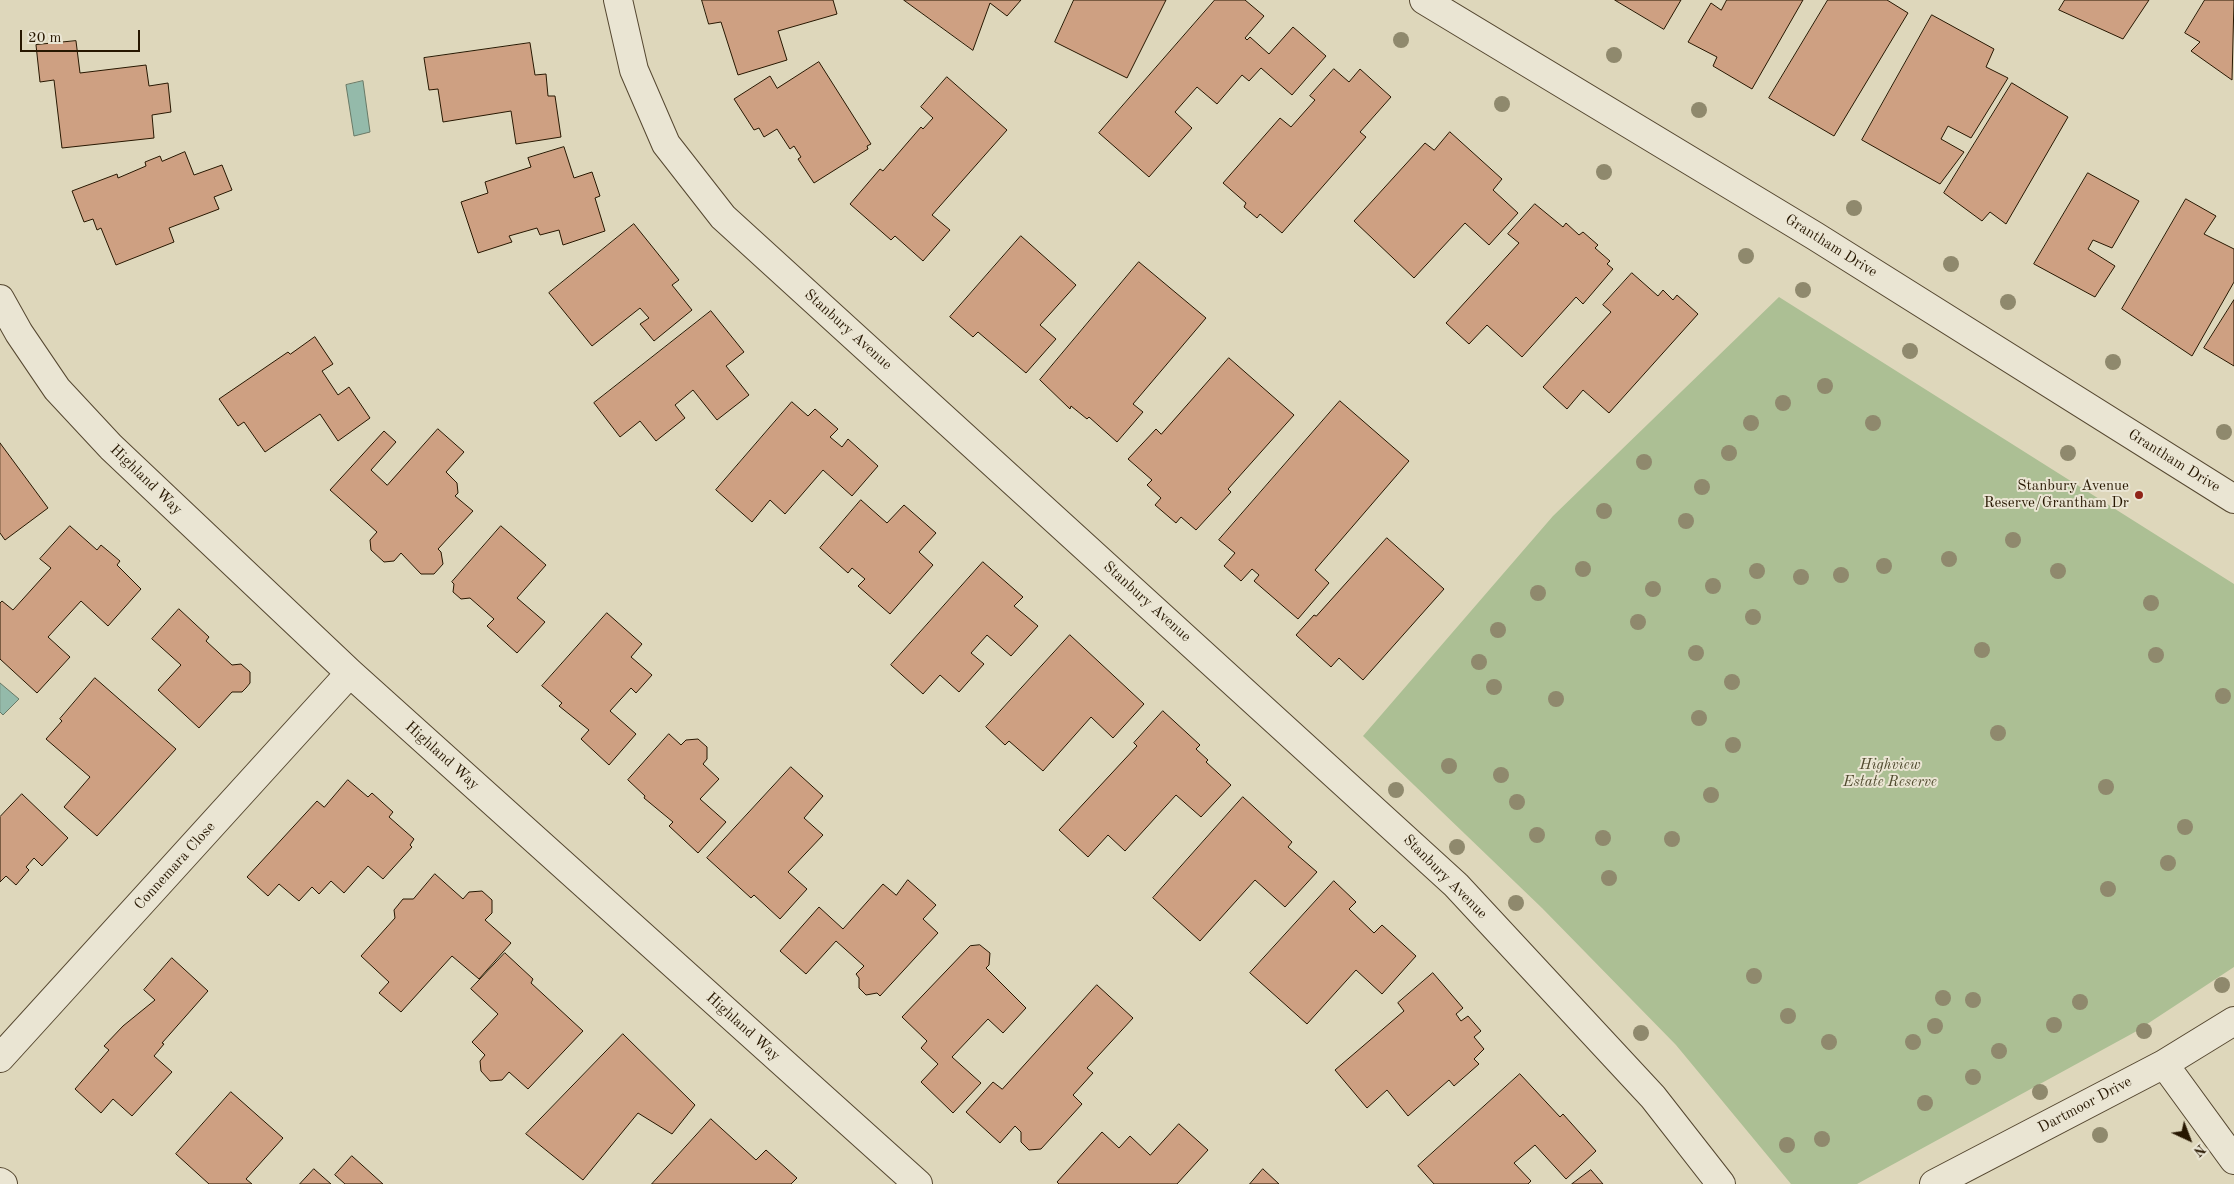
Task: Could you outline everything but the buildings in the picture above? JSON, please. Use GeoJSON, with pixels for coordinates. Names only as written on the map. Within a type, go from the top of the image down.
{"type":"FeatureCollection","features":[{"type":"Feature","properties":{"kind":"street","name":"Stanbury Avenue"},"geometry":{"type":"LineString","coordinates":[[618,0],[634,70],[666,144],[723,217],[1456,885],[1653,1097],[1721,1184]]}},
{"type":"Feature","properties":{"kind":"street","name":"Grantham Drive"},"geometry":{"type":"LineString","coordinates":[[1424,0],[1815,236],[2234,499]]}},
{"type":"Feature","properties":{"kind":"street","name":"Highland Way"},"geometry":{"type":"LineString","coordinates":[[0,298],[19,333],[57,389],[111,448],[350,673],[918,1184]]}},
{"type":"Feature","properties":{"kind":"street","name":"Connemara Close"},"geometry":{"type":"LineString","coordinates":[[0,1058],[350,673]]}},
{"type":"Feature","properties":{"kind":"street","name":"Dartmoor Drive"},"geometry":{"type":"LineString","coordinates":[[1934,1184],[2164,1064],[2234,1021]]}},
{"type":"Feature","properties":{"kind":"street"},"geometry":{"type":"LineString","coordinates":[[2164,1064],[2234,1160]]}},
{"type":"Feature","properties":{"kind":"green space","name":"Highview Estate Reserve"},"geometry":{"type":"Polygon","coordinates":[[[1779,297],[2234,584],[2234,967],[2135,1032],[1857,1184],[1791,1184],[1676,1045],[1542,908],[1363,736],[1553,516],[1779,297]]]}},
{"type":"Feature","properties":{"kind":"shaded area"},"geometry":{"type":"Polygon","coordinates":[[[363,81],[370,132],[354,136],[346,85],[363,81]]]}},
{"type":"Feature","properties":{"kind":"shaded area"},"geometry":{"type":"Polygon","coordinates":[[[0,683],[19,699],[3,715],[0,712],[0,683]]]}},
{"type":"Feature","properties":{"kind":"place","name":"Stanbury Avenue Reserve/Grantham Dr"},"geometry":{"type":"Point","coordinates":[2139,495]}}]}
